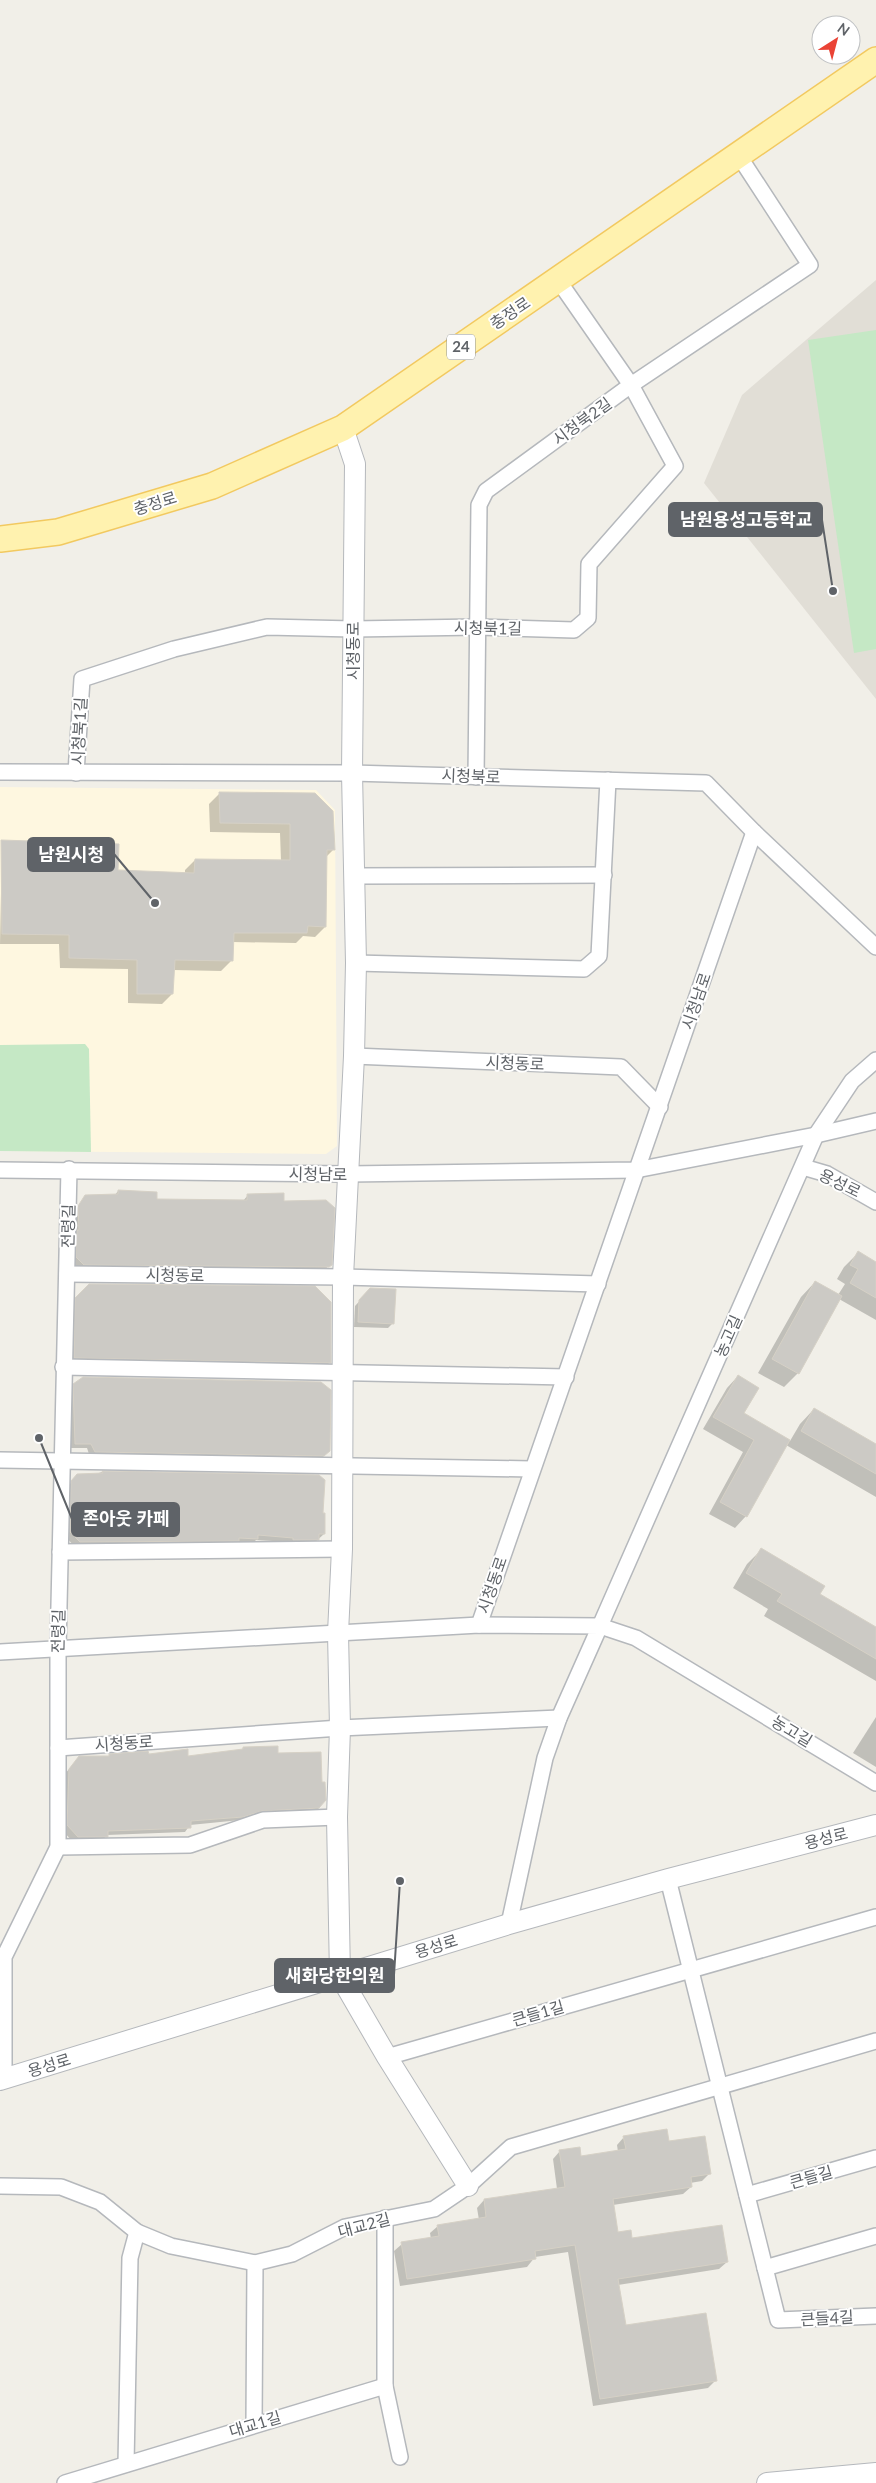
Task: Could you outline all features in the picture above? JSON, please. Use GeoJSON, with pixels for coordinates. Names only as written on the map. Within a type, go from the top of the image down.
{"type":"FeatureCollection","features":[{"type":"Feature","properties":{"kind":"main road","name":"충정로"},"geometry":{"type":"LineString","coordinates":[[0,539],[58,532],[212,486],[343,428],[876,60]]}},
{"type":"Feature","properties":{"kind":"street","name":"시청북2길"},"geometry":{"type":"LineString","coordinates":[[476,776],[479,505],[486,491],[631,385],[810,265],[739,156]]}},
{"type":"Feature","properties":{"kind":"street","name":"시청북1길"},"geometry":{"type":"LineString","coordinates":[[76,773],[82,680],[174,649],[267,627],[353,629],[478,627],[574,630],[588,618],[589,564],[675,466],[631,385],[558,280]]}},
{"type":"Feature","properties":{"kind":"street","name":"시청동로"},"geometry":{"type":"LineString","coordinates":[[340,1976],[337,1817],[340,1728],[338,1633],[343,1467],[342,1277],[354,1056],[356,963],[352,773],[355,464],[343,428]]}},
{"type":"Feature","properties":{"kind":"street","name":"시청북로"},"geometry":{"type":"LineString","coordinates":[[0,772],[352,773],[706,783],[754,832],[876,947]]}},
{"type":"Feature","properties":{"kind":"street"},"geometry":{"type":"LineString","coordinates":[[356,963],[584,969],[600,956],[608,780]]}},
{"type":"Feature","properties":{"kind":"street","name":"시청남로"},"geometry":{"type":"LineString","coordinates":[[636,1170],[660,1107],[754,832]]}},
{"type":"Feature","properties":{"kind":"street"},"geometry":{"type":"LineString","coordinates":[[355,876],[604,875]]}},
{"type":"Feature","properties":{"kind":"street","name":"시청동로"},"geometry":{"type":"LineString","coordinates":[[354,1056],[621,1067],[660,1107]]}},
{"type":"Feature","properties":{"kind":"street","name":"농고길"},"geometry":{"type":"LineString","coordinates":[[509,1924],[545,1758],[559,1718],[816,1135],[852,1081],[876,1060]]}},
{"type":"Feature","properties":{"kind":"street","name":"시청남로"},"geometry":{"type":"LineString","coordinates":[[0,1170],[69,1169],[348,1174],[636,1170],[816,1135],[876,1121]]}},
{"type":"Feature","properties":{"kind":"street","name":"용성로"},"geometry":{"type":"LineString","coordinates":[[802,1168],[828,1174],[876,1202]]}},
{"type":"Feature","properties":{"kind":"street","name":"전령길"},"geometry":{"type":"LineString","coordinates":[[2,2079],[4,1956],[58,1847],[58,1649],[69,1169]]}},
{"type":"Feature","properties":{"kind":"street","name":"시청동로"},"geometry":{"type":"LineString","coordinates":[[0,1652],[479,1625],[531,1469],[566,1377],[636,1170]]}},
{"type":"Feature","properties":{"kind":"street","name":"시청동로"},"geometry":{"type":"LineString","coordinates":[[67,1274],[342,1277],[598,1284]]}},
{"type":"Feature","properties":{"kind":"street"},"geometry":{"type":"LineString","coordinates":[[63,1367],[343,1371],[566,1377]]}},
{"type":"Feature","properties":{"kind":"street"},"geometry":{"type":"LineString","coordinates":[[0,1460],[531,1469]]}},
{"type":"Feature","properties":{"kind":"street"},"geometry":{"type":"LineString","coordinates":[[60,1552],[342,1549]]}},
{"type":"Feature","properties":{"kind":"street"},"geometry":{"type":"LineString","coordinates":[[479,1625],[600,1626]]}},
{"type":"Feature","properties":{"kind":"street","name":"농고길"},"geometry":{"type":"LineString","coordinates":[[600,1626],[636,1638],[876,1783]]}},
{"type":"Feature","properties":{"kind":"street","name":"시청동로"},"geometry":{"type":"LineString","coordinates":[[58,1748],[340,1728],[559,1718]]}},
{"type":"Feature","properties":{"kind":"street"},"geometry":{"type":"LineString","coordinates":[[58,1847],[190,1845],[263,1820],[337,1817]]}},
{"type":"Feature","properties":{"kind":"street","name":"용성로"},"geometry":{"type":"LineString","coordinates":[[2,2079],[509,1924],[668,1879],[876,1826]]}},
{"type":"Feature","properties":{"kind":"street"},"geometry":{"type":"LineString","coordinates":[[668,1879],[765,2268],[876,2236]]}},
{"type":"Feature","properties":{"kind":"street","name":"큰들1길"},"geometry":{"type":"LineString","coordinates":[[387,2057],[876,1917]]}},
{"type":"Feature","properties":{"kind":"street"},"geometry":{"type":"LineString","coordinates":[[340,1976],[387,2057],[468,2186]]}},
{"type":"Feature","properties":{"kind":"street"},"geometry":{"type":"LineString","coordinates":[[720,2086],[876,2041]]}},
{"type":"Feature","properties":{"kind":"street","name":"대교2길"},"geometry":{"type":"LineString","coordinates":[[0,2186],[62,2188],[100,2202],[137,2232],[170,2246],[255,2263],[292,2254],[345,2227],[434,2209],[468,2186],[511,2147],[720,2086]]}},
{"type":"Feature","properties":{"kind":"street","name":"큰들길"},"geometry":{"type":"LineString","coordinates":[[747,2195],[876,2158]]}},
{"type":"Feature","properties":{"kind":"street"},"geometry":{"type":"LineString","coordinates":[[385,2218],[385,2386],[400,2457]]}},
{"type":"Feature","properties":{"kind":"street"},"geometry":{"type":"LineString","coordinates":[[126,2464],[130,2258],[137,2232]]}},
{"type":"Feature","properties":{"kind":"street"},"geometry":{"type":"LineString","coordinates":[[254,2424],[255,2263]]}},
{"type":"Feature","properties":{"kind":"street","name":"큰들4길"},"geometry":{"type":"LineString","coordinates":[[765,2268],[778,2320],[876,2316]]}},
{"type":"Feature","properties":{"kind":"street","name":"대교1길"},"geometry":{"type":"LineString","coordinates":[[65,2483],[254,2424],[385,2386]]}},
{"type":"Feature","properties":{"kind":"street"},"geometry":{"type":"LineString","coordinates":[[767,2483],[876,2473]]}},
{"type":"Feature","properties":{"kind":"shaded area"},"geometry":{"type":"Polygon","coordinates":[[[876,280],[876,699],[704,483],[742,395],[876,280]]]}},
{"type":"Feature","properties":{"kind":"shaded area"},"geometry":{"type":"Polygon","coordinates":[[[0,787],[316,790],[335,810],[337,1146],[326,1154],[0,1151],[0,787]]]}},
{"type":"Feature","properties":{"kind":"green space"},"geometry":{"type":"Polygon","coordinates":[[[876,330],[876,649],[854,653],[808,340],[876,330]]]}},
{"type":"Feature","properties":{"kind":"green space"},"geometry":{"type":"Polygon","coordinates":[[[85,1044],[89,1049],[91,1152],[0,1151],[0,1045],[85,1044]]]}},
{"type":"Feature","properties":{"kind":"building"},"geometry":{"type":"Polygon","coordinates":[[[219,792],[315,793],[333,811],[335,850],[327,850],[326,927],[308,926],[307,933],[234,933],[233,961],[175,960],[173,994],[137,994],[137,960],[69,958],[69,935],[2,934],[1,840],[119,844],[118,870],[194,873],[195,859],[290,860],[290,824],[220,823],[219,792]]]}},
{"type":"Feature","properties":{"kind":"building"},"geometry":{"type":"Polygon","coordinates":[[[118,1190],[157,1192],[157,1199],[247,1200],[247,1194],[284,1193],[284,1201],[326,1200],[335,1208],[332,1265],[329,1267],[84,1265],[76,1257],[77,1230],[79,1230],[78,1206],[85,1195],[118,1194],[118,1190]]]}},
{"type":"Feature","properties":{"kind":"building"},"geometry":{"type":"Polygon","coordinates":[[[858,1251],[876,1262],[876,1298],[850,1283],[858,1269],[850,1265],[858,1251]]]}},
{"type":"Feature","properties":{"kind":"building"},"geometry":{"type":"Polygon","coordinates":[[[815,1281],[842,1296],[799,1374],[772,1359],[815,1281]]]}},
{"type":"Feature","properties":{"kind":"building"},"geometry":{"type":"Polygon","coordinates":[[[89,1284],[315,1286],[331,1302],[331,1363],[74,1358],[75,1298],[89,1284]]]}},
{"type":"Feature","properties":{"kind":"building"},"geometry":{"type":"Polygon","coordinates":[[[370,1288],[396,1289],[394,1324],[358,1322],[359,1300],[370,1288]]]}},
{"type":"Feature","properties":{"kind":"building"},"geometry":{"type":"Polygon","coordinates":[[[738,1375],[759,1388],[744,1413],[790,1440],[747,1517],[720,1502],[754,1440],[713,1417],[738,1375]]]}},
{"type":"Feature","properties":{"kind":"building"},"geometry":{"type":"Polygon","coordinates":[[[83,1377],[321,1382],[331,1390],[330,1451],[324,1456],[95,1452],[91,1444],[75,1444],[73,1384],[83,1377]]]}},
{"type":"Feature","properties":{"kind":"building"},"geometry":{"type":"Polygon","coordinates":[[[814,1408],[876,1444],[876,1474],[801,1431],[814,1408]]]}},
{"type":"Feature","properties":{"kind":"building"},"geometry":{"type":"Polygon","coordinates":[[[102,1471],[319,1475],[325,1480],[323,1513],[325,1513],[325,1534],[319,1534],[319,1540],[293,1540],[293,1538],[258,1535],[258,1539],[239,1538],[239,1541],[80,1542],[70,1532],[71,1481],[77,1474],[103,1473],[102,1471]]]}},
{"type":"Feature","properties":{"kind":"building"},"geometry":{"type":"Polygon","coordinates":[[[761,1548],[825,1586],[820,1594],[876,1627],[876,1659],[777,1601],[782,1594],[746,1573],[761,1548]]]}},
{"type":"Feature","properties":{"kind":"building"},"geometry":{"type":"Polygon","coordinates":[[[278,1746],[278,1753],[321,1752],[322,1782],[325,1782],[326,1800],[319,1808],[262,1811],[243,1817],[191,1821],[191,1828],[108,1831],[108,1837],[78,1837],[67,1825],[69,1769],[79,1756],[109,1756],[109,1754],[148,1751],[149,1754],[188,1749],[188,1756],[243,1749],[243,1747],[278,1746]]]}},
{"type":"Feature","properties":{"kind":"building"},"geometry":{"type":"Polygon","coordinates":[[[667,2129],[669,2141],[705,2136],[711,2174],[691,2177],[692,2187],[613,2199],[618,2232],[631,2230],[632,2238],[722,2225],[728,2262],[618,2279],[626,2325],[706,2313],[717,2381],[600,2399],[575,2245],[535,2251],[536,2259],[407,2279],[401,2242],[439,2236],[437,2225],[486,2217],[484,2199],[565,2187],[559,2150],[580,2147],[581,2156],[626,2149],[623,2136],[667,2129]]]}},
{"type":"Feature","properties":{"kind":"place","name":"남원용성고등학교"},"geometry":{"type":"Point","coordinates":[833,591]}},
{"type":"Feature","properties":{"kind":"place","name":"남원시청"},"geometry":{"type":"Point","coordinates":[155,903]}},
{"type":"Feature","properties":{"kind":"place","name":"존아웃 카페"},"geometry":{"type":"Point","coordinates":[39,1438]}},
{"type":"Feature","properties":{"kind":"place","name":"새화당한의원"},"geometry":{"type":"Point","coordinates":[400,1881]}}]}
